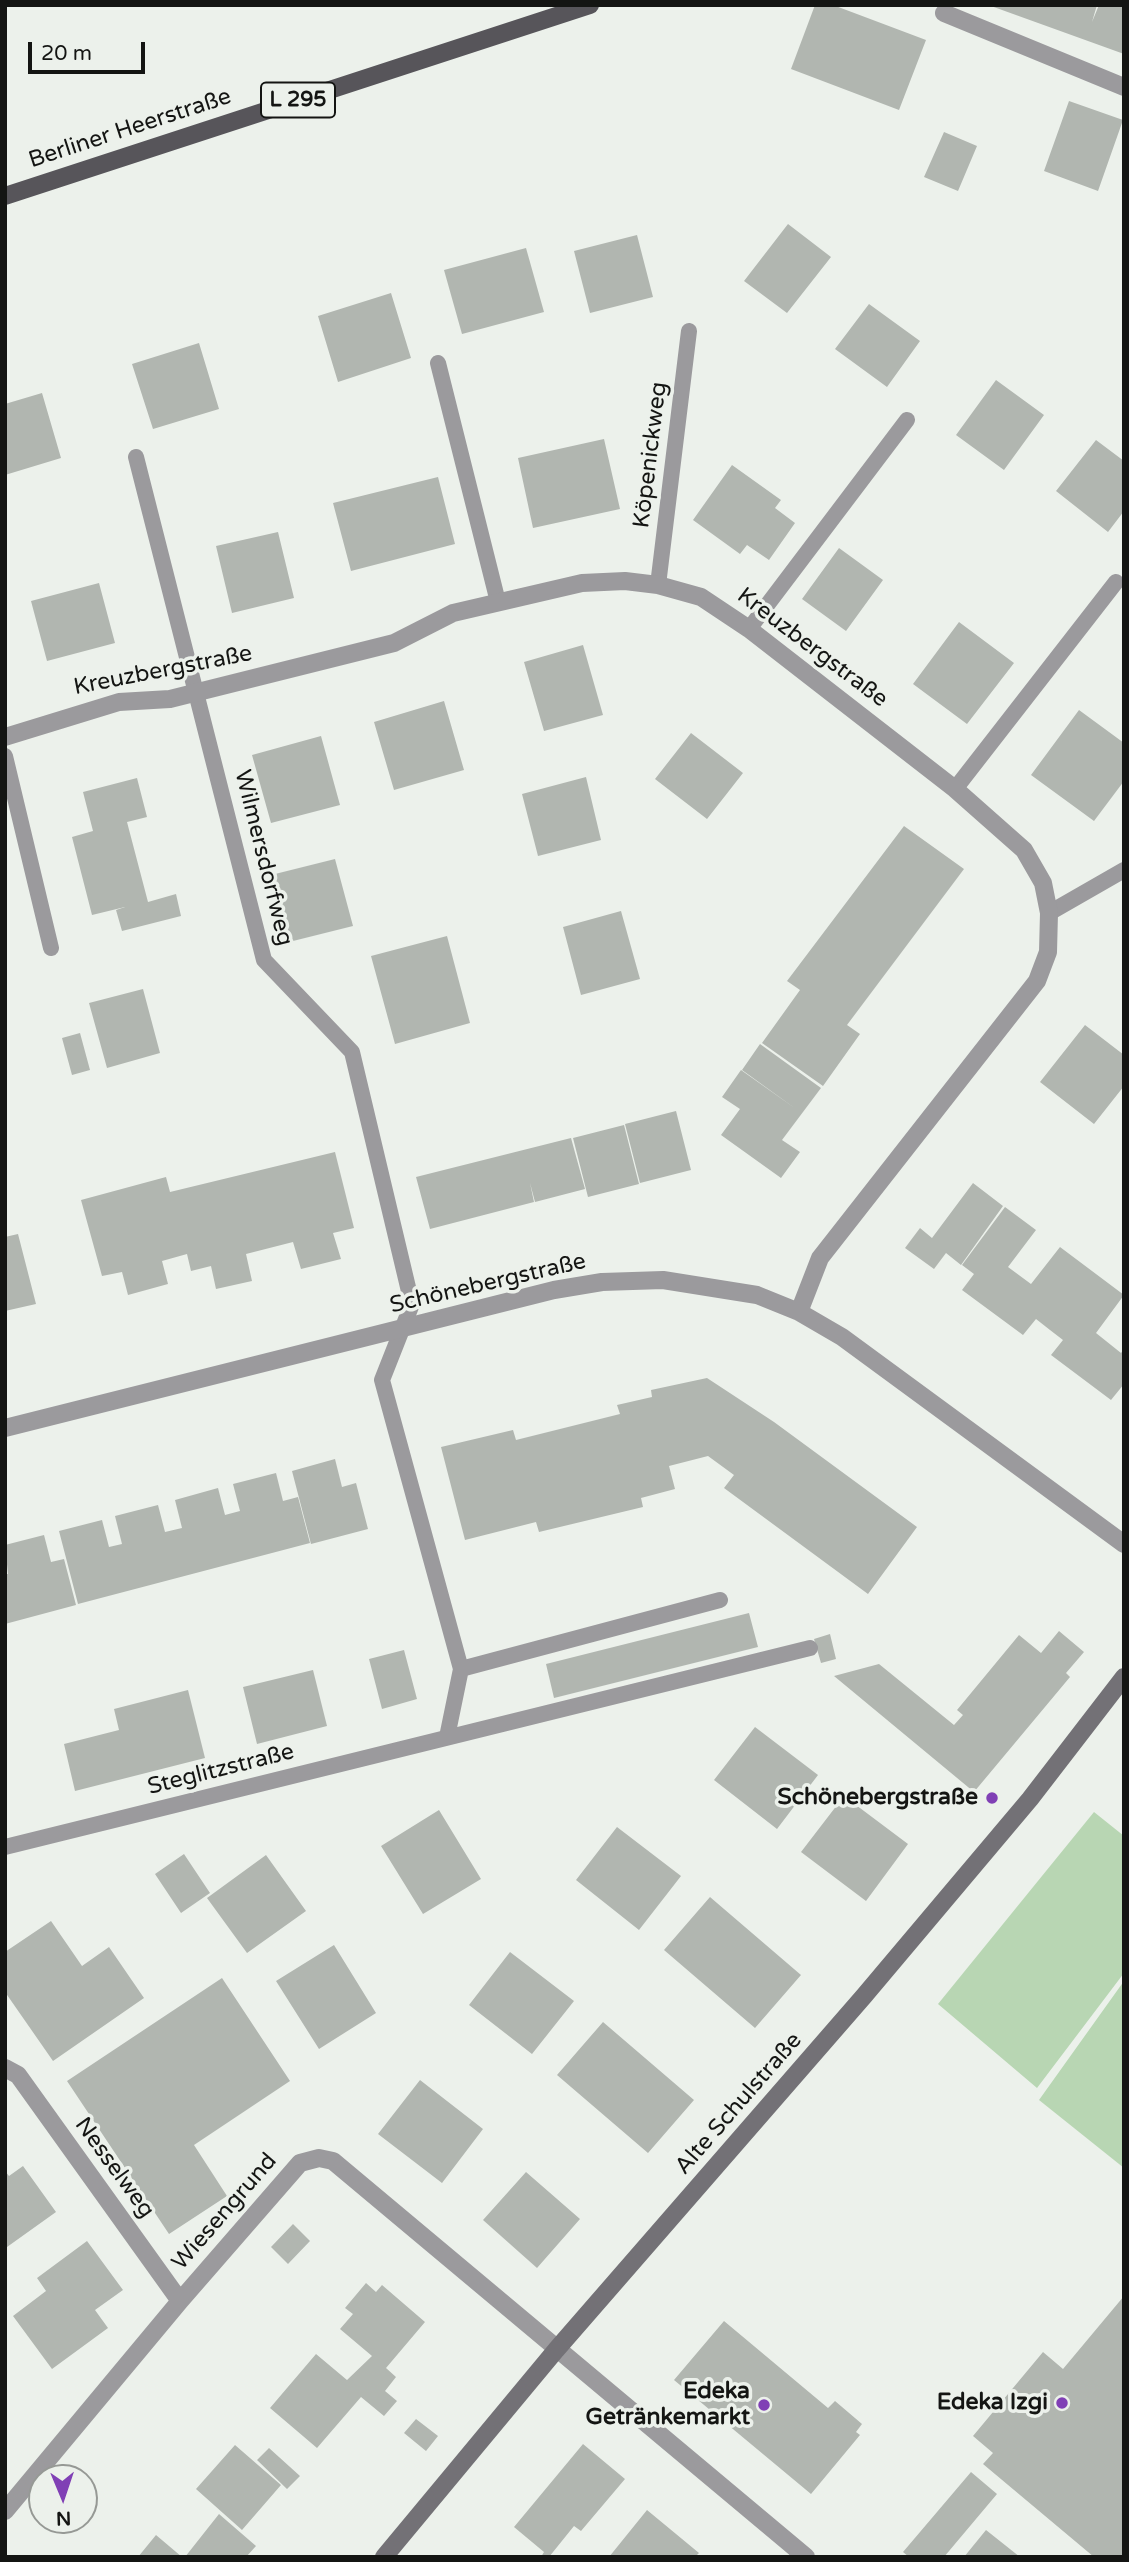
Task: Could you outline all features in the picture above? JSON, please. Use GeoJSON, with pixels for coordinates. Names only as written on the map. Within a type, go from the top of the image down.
{"type":"FeatureCollection","features":[{"type":"Feature","properties":{"kind":"main road","name":"Berliner Heerstraße"},"geometry":{"type":"LineString","coordinates":[[5,196],[590,5]]}},
{"type":"Feature","properties":{"kind":"street"},"geometry":{"type":"LineString","coordinates":[[944,13],[1124,87]]}},
{"type":"Feature","properties":{"kind":"street","name":"Kreuzbergstraße"},"geometry":{"type":"LineString","coordinates":[[5,737],[119,702],[170,699],[394,643],[453,613],[582,583],[625,581],[658,585],[701,597],[749,629],[954,789],[1024,850],[1043,883],[1049,913],[1048,952],[1037,981],[820,1258],[799,1312]]}},
{"type":"Feature","properties":{"kind":"street","name":"Schönebergstraße"},"geometry":{"type":"LineString","coordinates":[[5,1428],[554,1290],[602,1282],[663,1280],[757,1295],[799,1312],[842,1337],[1124,1544]]}},
{"type":"Feature","properties":{"kind":"street","name":"Alte Schulstraße"},"geometry":{"type":"LineString","coordinates":[[384,2557],[556,2350],[864,1996],[1017,1814],[1124,1678]]}},
{"type":"Feature","properties":{"kind":"street","name":"Nesselweg"},"geometry":{"type":"LineString","coordinates":[[5,2068],[18,2075],[180,2301]]}},
{"type":"Feature","properties":{"kind":"street","name":"Wiesengrund"},"geometry":{"type":"LineString","coordinates":[[5,2511],[180,2301],[300,2163],[319,2158],[333,2161],[806,2557]]}},
{"type":"Feature","properties":{"kind":"lane","name":"Köpenickweg"},"geometry":{"type":"LineString","coordinates":[[658,585],[689,331]]}},
{"type":"Feature","properties":{"kind":"lane"},"geometry":{"type":"LineString","coordinates":[[438,363],[498,602]]}},
{"type":"Feature","properties":{"kind":"lane"},"geometry":{"type":"LineString","coordinates":[[749,629],[907,421]]}},
{"type":"Feature","properties":{"kind":"lane","name":"Wilmersdorfweg"},"geometry":{"type":"LineString","coordinates":[[136,457],[198,692],[264,960],[352,1052],[412,1304],[401,1330]]}},
{"type":"Feature","properties":{"kind":"lane"},"geometry":{"type":"LineString","coordinates":[[954,789],[1116,582]]}},
{"type":"Feature","properties":{"kind":"lane"},"geometry":{"type":"LineString","coordinates":[[5,756],[51,948]]}},
{"type":"Feature","properties":{"kind":"lane"},"geometry":{"type":"LineString","coordinates":[[1049,913],[1124,870]]}},
{"type":"Feature","properties":{"kind":"lane"},"geometry":{"type":"LineString","coordinates":[[401,1330],[382,1380],[461,1669],[447,1737]]}},
{"type":"Feature","properties":{"kind":"lane"},"geometry":{"type":"LineString","coordinates":[[461,1669],[720,1600]]}},
{"type":"Feature","properties":{"kind":"lane","name":"Steglitzstraße"},"geometry":{"type":"LineString","coordinates":[[5,1847],[810,1648]]}},
{"type":"Feature","properties":{"kind":"green space"},"geometry":{"type":"Polygon","coordinates":[[[1094,1812],[1124,1836],[1124,1973],[1037,2088],[938,2004],[1094,1812]]]}},
{"type":"Feature","properties":{"kind":"green space"},"geometry":{"type":"Polygon","coordinates":[[[1124,1981],[1124,2168],[1039,2100],[1124,1981]]]}},
{"type":"Feature","properties":{"kind":"building"},"geometry":{"type":"Polygon","coordinates":[[[815,5],[833,5],[926,40],[899,110],[791,69],[815,5]]]}},
{"type":"Feature","properties":{"kind":"building"},"geometry":{"type":"Polygon","coordinates":[[[1097,5],[1092,22],[1099,5],[1124,5],[1124,54],[991,6],[1097,5]]]}},
{"type":"Feature","properties":{"kind":"building"},"geometry":{"type":"Polygon","coordinates":[[[1069,101],[1123,120],[1098,191],[1044,171],[1069,101]]]}},
{"type":"Feature","properties":{"kind":"building"},"geometry":{"type":"Polygon","coordinates":[[[944,132],[977,146],[958,191],[924,177],[944,132]]]}},
{"type":"Feature","properties":{"kind":"building"},"geometry":{"type":"Polygon","coordinates":[[[788,224],[831,257],[787,313],[744,281],[788,224]]]}},
{"type":"Feature","properties":{"kind":"building"},"geometry":{"type":"Polygon","coordinates":[[[637,235],[653,297],[590,313],[574,251],[637,235]]]}},
{"type":"Feature","properties":{"kind":"building"},"geometry":{"type":"Polygon","coordinates":[[[526,248],[544,312],[462,334],[444,270],[526,248]]]}},
{"type":"Feature","properties":{"kind":"building"},"geometry":{"type":"Polygon","coordinates":[[[391,293],[411,358],[338,382],[318,316],[391,293]]]}},
{"type":"Feature","properties":{"kind":"building"},"geometry":{"type":"Polygon","coordinates":[[[869,304],[920,341],[887,387],[835,349],[869,304]]]}},
{"type":"Feature","properties":{"kind":"building"},"geometry":{"type":"Polygon","coordinates":[[[199,343],[219,409],[153,429],[132,364],[199,343]]]}},
{"type":"Feature","properties":{"kind":"building"},"geometry":{"type":"Polygon","coordinates":[[[996,380],[1044,415],[1004,470],[956,435],[996,380]]]}},
{"type":"Feature","properties":{"kind":"building"},"geometry":{"type":"Polygon","coordinates":[[[42,393],[61,458],[5,475],[5,404],[42,393]]]}},
{"type":"Feature","properties":{"kind":"building"},"geometry":{"type":"Polygon","coordinates":[[[604,439],[620,509],[533,528],[518,458],[604,439]]]}},
{"type":"Feature","properties":{"kind":"building"},"geometry":{"type":"Polygon","coordinates":[[[1096,440],[1124,461],[1124,511],[1108,532],[1056,491],[1096,440]]]}},
{"type":"Feature","properties":{"kind":"building"},"geometry":{"type":"Polygon","coordinates":[[[732,465],[781,500],[775,508],[795,523],[769,560],[747,545],[740,554],[693,520],[732,465]]]}},
{"type":"Feature","properties":{"kind":"building"},"geometry":{"type":"Polygon","coordinates":[[[438,477],[455,544],[351,571],[333,503],[438,477]]]}},
{"type":"Feature","properties":{"kind":"building"},"geometry":{"type":"Polygon","coordinates":[[[278,532],[294,598],[232,613],[216,546],[278,532]]]}},
{"type":"Feature","properties":{"kind":"building"},"geometry":{"type":"Polygon","coordinates":[[[839,548],[883,580],[846,631],[802,599],[839,548]]]}},
{"type":"Feature","properties":{"kind":"building"},"geometry":{"type":"Polygon","coordinates":[[[99,583],[115,643],[47,661],[31,601],[99,583]]]}},
{"type":"Feature","properties":{"kind":"building"},"geometry":{"type":"Polygon","coordinates":[[[959,622],[1014,663],[967,724],[913,684],[959,622]]]}},
{"type":"Feature","properties":{"kind":"building"},"geometry":{"type":"Polygon","coordinates":[[[583,645],[603,715],[544,731],[524,662],[583,645]]]}},
{"type":"Feature","properties":{"kind":"building"},"geometry":{"type":"Polygon","coordinates":[[[444,701],[464,770],[394,790],[374,722],[444,701]]]}},
{"type":"Feature","properties":{"kind":"building"},"geometry":{"type":"Polygon","coordinates":[[[1079,710],[1124,743],[1124,781],[1094,821],[1031,775],[1079,710]]]}},
{"type":"Feature","properties":{"kind":"building"},"geometry":{"type":"Polygon","coordinates":[[[691,733],[743,773],[707,819],[655,779],[691,733]]]}},
{"type":"Feature","properties":{"kind":"building"},"geometry":{"type":"Polygon","coordinates":[[[321,736],[340,805],[271,823],[252,755],[321,736]]]}},
{"type":"Feature","properties":{"kind":"building"},"geometry":{"type":"Polygon","coordinates":[[[586,777],[601,840],[538,856],[522,794],[586,777]]]}},
{"type":"Feature","properties":{"kind":"building"},"geometry":{"type":"Polygon","coordinates":[[[137,778],[147,817],[127,822],[148,902],[176,894],[181,916],[122,931],[116,910],[125,907],[92,915],[72,837],[93,831],[83,792],[137,778]]]}},
{"type":"Feature","properties":{"kind":"building"},"geometry":{"type":"Polygon","coordinates":[[[904,826],[964,869],[847,1025],[860,1034],[823,1086],[762,1043],[800,990],[787,981],[904,826]]]}},
{"type":"Feature","properties":{"kind":"building"},"geometry":{"type":"Polygon","coordinates":[[[335,859],[353,926],[289,942],[271,875],[335,859]]]}},
{"type":"Feature","properties":{"kind":"building"},"geometry":{"type":"Polygon","coordinates":[[[621,911],[640,979],[581,995],[563,927],[621,911]]]}},
{"type":"Feature","properties":{"kind":"building"},"geometry":{"type":"Polygon","coordinates":[[[447,936],[470,1023],[395,1044],[371,956],[447,936]]]}},
{"type":"Feature","properties":{"kind":"building"},"geometry":{"type":"Polygon","coordinates":[[[143,989],[160,1053],[107,1068],[89,1003],[143,989]]]}},
{"type":"Feature","properties":{"kind":"building"},"geometry":{"type":"Polygon","coordinates":[[[1085,1025],[1124,1055],[1124,1086],[1094,1124],[1040,1082],[1085,1025]]]}},
{"type":"Feature","properties":{"kind":"building"},"geometry":{"type":"Polygon","coordinates":[[[80,1033],[90,1070],[72,1075],[62,1038],[80,1033]]]}},
{"type":"Feature","properties":{"kind":"building"},"geometry":{"type":"Polygon","coordinates":[[[760,1044],[821,1088],[782,1140],[800,1152],[781,1178],[721,1135],[740,1109],[722,1097],[741,1070],[796,1109],[742,1070],[760,1044]]]}},
{"type":"Feature","properties":{"kind":"building"},"geometry":{"type":"Polygon","coordinates":[[[676,1111],[691,1170],[640,1183],[625,1124],[676,1111]]]}},
{"type":"Feature","properties":{"kind":"building"},"geometry":{"type":"Polygon","coordinates":[[[624,1125],[639,1184],[588,1197],[573,1138],[624,1125]]]}},
{"type":"Feature","properties":{"kind":"building"},"geometry":{"type":"Polygon","coordinates":[[[571,1138],[585,1189],[535,1202],[530,1183],[534,1202],[430,1229],[416,1177],[571,1138]]]}},
{"type":"Feature","properties":{"kind":"building"},"geometry":{"type":"Polygon","coordinates":[[[335,1152],[354,1228],[333,1233],[341,1259],[301,1269],[293,1242],[246,1254],[252,1281],[216,1289],[211,1266],[191,1271],[187,1254],[162,1261],[168,1284],[128,1295],[122,1272],[102,1276],[81,1200],[166,1177],[170,1192],[335,1152]]]}},
{"type":"Feature","properties":{"kind":"building"},"geometry":{"type":"Polygon","coordinates":[[[973,1183],[1003,1206],[961,1265],[946,1253],[934,1269],[905,1248],[920,1228],[932,1238],[973,1183]]]}},
{"type":"Feature","properties":{"kind":"building"},"geometry":{"type":"Polygon","coordinates":[[[1005,1207],[1036,1230],[1008,1267],[1031,1284],[1060,1247],[1124,1295],[1096,1333],[1121,1353],[1124,1349],[1124,1384],[1111,1400],[1051,1355],[1063,1340],[1036,1319],[1023,1335],[962,1290],[974,1274],[962,1265],[1005,1207]]]}},
{"type":"Feature","properties":{"kind":"building"},"geometry":{"type":"Polygon","coordinates":[[[18,1234],[36,1304],[5,1311],[5,1237],[18,1234]]]}},
{"type":"Feature","properties":{"kind":"building"},"geometry":{"type":"Polygon","coordinates":[[[707,1378],[774,1422],[917,1527],[868,1594],[724,1488],[734,1475],[708,1456],[669,1466],[675,1489],[641,1498],[643,1507],[539,1532],[536,1522],[465,1540],[441,1447],[513,1430],[516,1440],[620,1414],[617,1405],[652,1397],[651,1390],[707,1378]]]}},
{"type":"Feature","properties":{"kind":"building"},"geometry":{"type":"Polygon","coordinates":[[[335,1459],[342,1487],[356,1483],[368,1529],[311,1544],[292,1471],[335,1459]]]}},
{"type":"Feature","properties":{"kind":"building"},"geometry":{"type":"Polygon","coordinates":[[[276,1473],[283,1501],[298,1497],[310,1543],[78,1604],[59,1531],[102,1520],[109,1547],[122,1544],[115,1516],[158,1505],[165,1532],[182,1528],[175,1500],[218,1488],[225,1515],[240,1511],[233,1484],[276,1473]]]}},
{"type":"Feature","properties":{"kind":"building"},"geometry":{"type":"Polygon","coordinates":[[[44,1535],[51,1562],[64,1559],[76,1605],[5,1624],[5,1574],[8,1574],[5,1545],[44,1535]]]}},
{"type":"Feature","properties":{"kind":"building"},"geometry":{"type":"Polygon","coordinates":[[[749,1613],[758,1647],[554,1698],[546,1664],[749,1613]]]}},
{"type":"Feature","properties":{"kind":"building"},"geometry":{"type":"Polygon","coordinates":[[[1059,1631],[1084,1652],[1066,1673],[1070,1677],[974,1792],[834,1676],[879,1664],[954,1725],[963,1715],[957,1710],[1019,1635],[1041,1653],[1059,1631]]]}},
{"type":"Feature","properties":{"kind":"building"},"geometry":{"type":"Polygon","coordinates":[[[830,1634],[836,1659],[821,1663],[814,1639],[830,1634]]]}},
{"type":"Feature","properties":{"kind":"building"},"geometry":{"type":"Polygon","coordinates":[[[404,1650],[417,1699],[382,1709],[369,1659],[404,1650]]]}},
{"type":"Feature","properties":{"kind":"building"},"geometry":{"type":"Polygon","coordinates":[[[313,1670],[327,1726],[257,1744],[243,1687],[313,1670]]]}},
{"type":"Feature","properties":{"kind":"building"},"geometry":{"type":"Polygon","coordinates":[[[188,1690],[205,1758],[75,1791],[64,1744],[119,1730],[114,1709],[188,1690]]]}},
{"type":"Feature","properties":{"kind":"building"},"geometry":{"type":"Polygon","coordinates":[[[755,1727],[818,1775],[777,1829],[714,1780],[755,1727]]]}},
{"type":"Feature","properties":{"kind":"building"},"geometry":{"type":"Polygon","coordinates":[[[844,1796],[908,1844],[866,1901],[801,1852],[844,1796]]]}},
{"type":"Feature","properties":{"kind":"building"},"geometry":{"type":"Polygon","coordinates":[[[439,1810],[481,1879],[423,1914],[381,1846],[439,1810]]]}},
{"type":"Feature","properties":{"kind":"building"},"geometry":{"type":"Polygon","coordinates":[[[617,1827],[681,1876],[639,1930],[576,1880],[617,1827]]]}},
{"type":"Feature","properties":{"kind":"building"},"geometry":{"type":"Polygon","coordinates":[[[184,1854],[210,1893],[181,1913],[155,1874],[184,1854]]]}},
{"type":"Feature","properties":{"kind":"building"},"geometry":{"type":"Polygon","coordinates":[[[266,1855],[306,1911],[247,1953],[207,1898],[266,1855]]]}},
{"type":"Feature","properties":{"kind":"building"},"geometry":{"type":"Polygon","coordinates":[[[710,1897],[801,1975],[755,2028],[664,1950],[710,1897]]]}},
{"type":"Feature","properties":{"kind":"building"},"geometry":{"type":"Polygon","coordinates":[[[51,1921],[82,1966],[109,1947],[144,1998],[53,2061],[5,1992],[5,1952],[51,1921]]]}},
{"type":"Feature","properties":{"kind":"building"},"geometry":{"type":"Polygon","coordinates":[[[334,1945],[376,2013],[319,2049],[276,1981],[334,1945]]]}},
{"type":"Feature","properties":{"kind":"building"},"geometry":{"type":"Polygon","coordinates":[[[510,1952],[574,2001],[532,2054],[469,2005],[510,1952]]]}},
{"type":"Feature","properties":{"kind":"building"},"geometry":{"type":"Polygon","coordinates":[[[222,1978],[290,2081],[194,2145],[227,2196],[169,2234],[67,2081],[222,1978]]]}},
{"type":"Feature","properties":{"kind":"building"},"geometry":{"type":"Polygon","coordinates":[[[603,2022],[694,2100],[648,2153],[557,2075],[603,2022]]]}},
{"type":"Feature","properties":{"kind":"building"},"geometry":{"type":"Polygon","coordinates":[[[420,2080],[483,2129],[442,2183],[378,2134],[420,2080]]]}},
{"type":"Feature","properties":{"kind":"building"},"geometry":{"type":"Polygon","coordinates":[[[23,2166],[56,2212],[7,2247],[5,2171],[9,2176],[23,2166]]]}},
{"type":"Feature","properties":{"kind":"building"},"geometry":{"type":"Polygon","coordinates":[[[526,2172],[580,2219],[537,2268],[483,2220],[526,2172]]]}},
{"type":"Feature","properties":{"kind":"building"},"geometry":{"type":"Polygon","coordinates":[[[293,2224],[310,2241],[288,2264],[271,2247],[293,2224]]]}},
{"type":"Feature","properties":{"kind":"building"},"geometry":{"type":"Polygon","coordinates":[[[87,2241],[123,2290],[95,2310],[108,2328],[52,2369],[13,2316],[46,2291],[37,2278],[87,2241]]]}},
{"type":"Feature","properties":{"kind":"building"},"geometry":{"type":"Polygon","coordinates":[[[366,2283],[376,2292],[382,2285],[425,2322],[386,2368],[396,2377],[385,2391],[397,2401],[384,2416],[361,2397],[317,2448],[270,2408],[316,2354],[347,2380],[372,2356],[340,2329],[353,2314],[345,2308],[366,2283]]]}},
{"type":"Feature","properties":{"kind":"building","name":"Edeka Izgi"},"geometry":{"type":"Polygon","coordinates":[[[1124,2296],[1124,2557],[1094,2557],[983,2464],[993,2453],[973,2436],[1043,2352],[1063,2369],[1124,2296]]]}},
{"type":"Feature","properties":{"kind":"building","name":"Edeka Getränkemarkt"},"geometry":{"type":"Polygon","coordinates":[[[724,2321],[828,2408],[835,2401],[862,2424],[856,2432],[860,2435],[811,2494],[674,2380],[724,2321]]]}},
{"type":"Feature","properties":{"kind":"building"},"geometry":{"type":"Polygon","coordinates":[[[416,2419],[438,2436],[426,2451],[404,2433],[416,2419]]]}},
{"type":"Feature","properties":{"kind":"building"},"geometry":{"type":"Polygon","coordinates":[[[583,2444],[625,2479],[581,2531],[574,2526],[549,2557],[541,2557],[544,2552],[514,2527],[583,2444]]]}},
{"type":"Feature","properties":{"kind":"building"},"geometry":{"type":"Polygon","coordinates":[[[235,2445],[281,2485],[242,2530],[196,2489],[235,2445]]]}},
{"type":"Feature","properties":{"kind":"building"},"geometry":{"type":"Polygon","coordinates":[[[269,2448],[300,2476],[287,2489],[257,2460],[269,2448]]]}},
{"type":"Feature","properties":{"kind":"building"},"geometry":{"type":"Polygon","coordinates":[[[971,2472],[997,2494],[944,2557],[909,2557],[903,2552],[971,2472]]]}},
{"type":"Feature","properties":{"kind":"building"},"geometry":{"type":"Polygon","coordinates":[[[647,2510],[699,2553],[695,2557],[609,2557],[647,2510]]]}},
{"type":"Feature","properties":{"kind":"building"},"geometry":{"type":"Polygon","coordinates":[[[219,2514],[256,2546],[246,2557],[185,2557],[219,2514]]]}},
{"type":"Feature","properties":{"kind":"building"},"geometry":{"type":"Polygon","coordinates":[[[986,2530],[1020,2557],[964,2557],[986,2530]]]}},
{"type":"Feature","properties":{"kind":"building"},"geometry":{"type":"Polygon","coordinates":[[[156,2535],[182,2557],[138,2557],[156,2535]]]}},
{"type":"Feature","properties":{"kind":"place","name":"Schönebergstraße"},"geometry":{"type":"Point","coordinates":[992,1798]}},
{"type":"Feature","properties":{"kind":"place","name":"Edeka Izgi"},"geometry":{"type":"Point","coordinates":[1062,2403]}},
{"type":"Feature","properties":{"kind":"place","name":"Edeka Getränkemarkt"},"geometry":{"type":"Point","coordinates":[764,2405]}}]}
